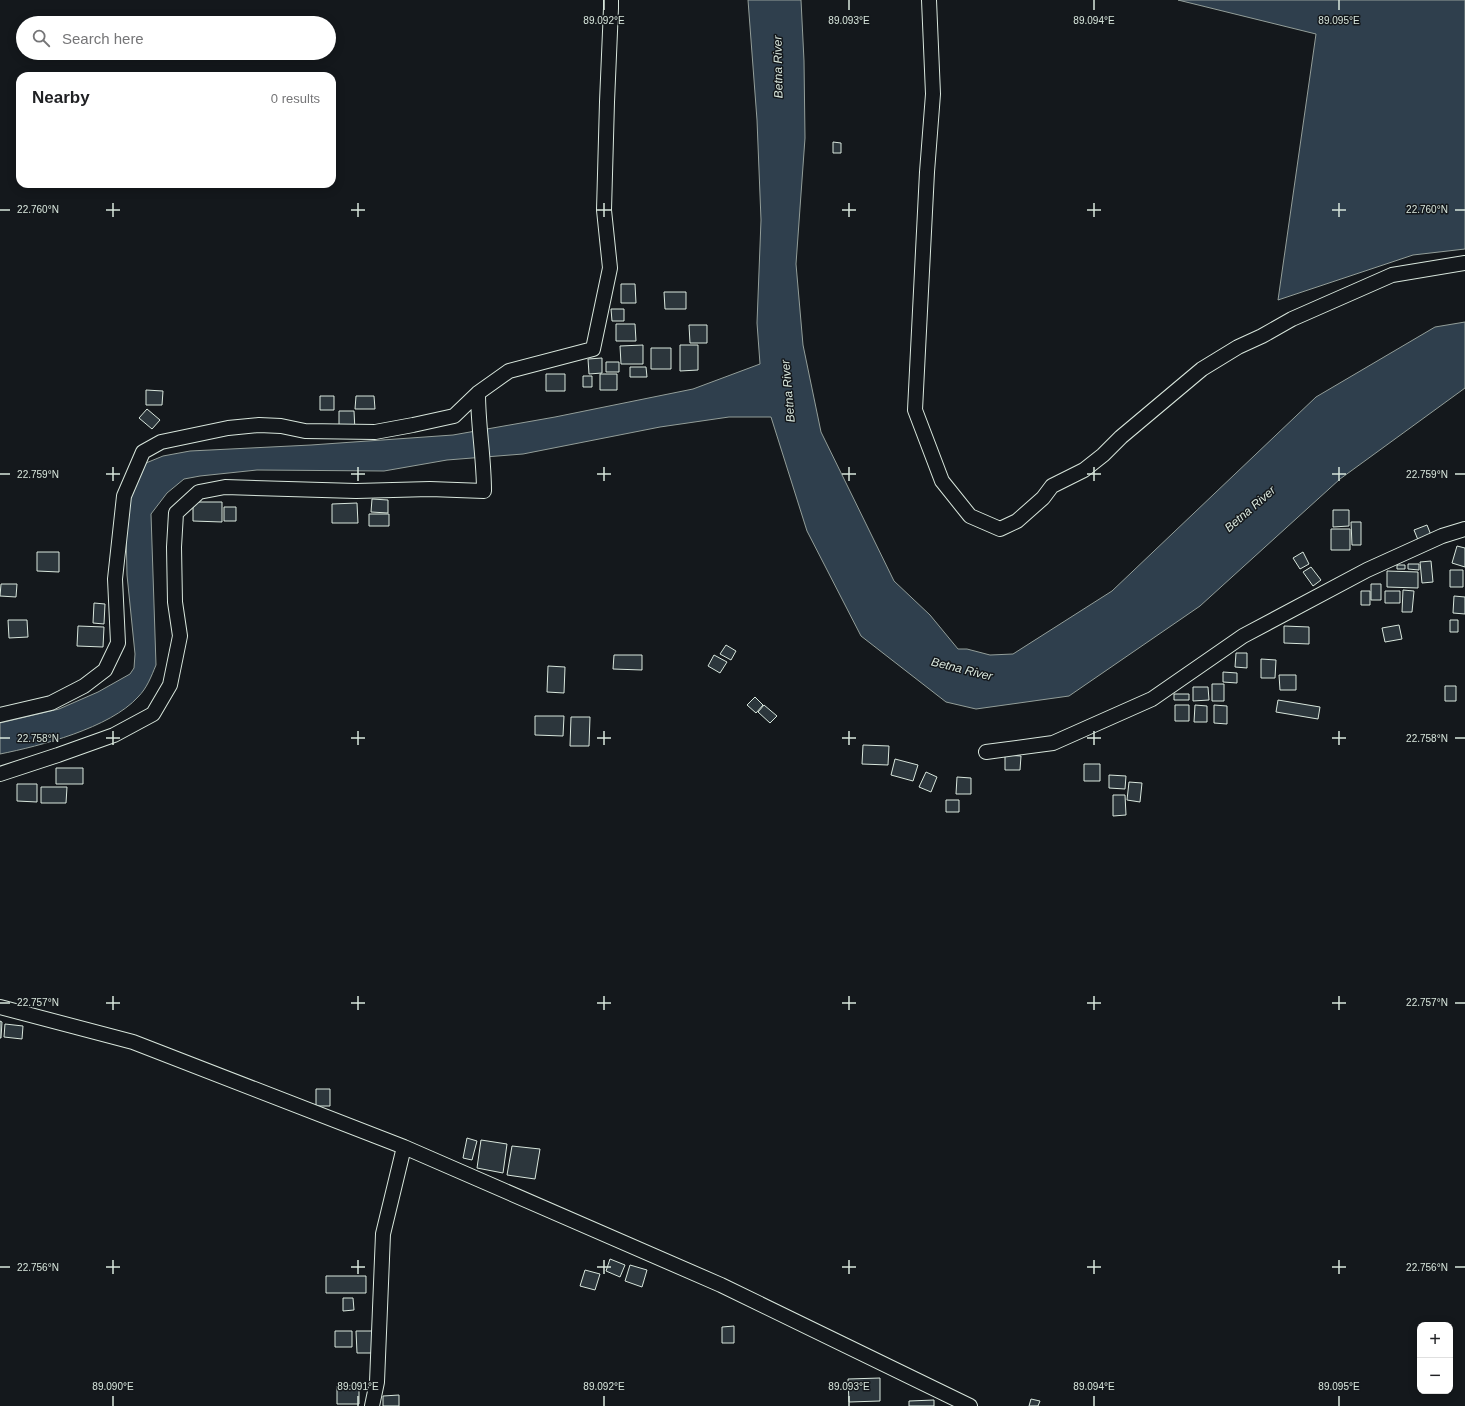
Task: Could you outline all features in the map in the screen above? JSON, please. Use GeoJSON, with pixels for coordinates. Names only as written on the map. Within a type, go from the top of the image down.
{"type":"FeatureCollection","features":[{"type":"Feature","properties":{"kind":"street"},"geometry":{"type":"LineString","coordinates":[[0,715],[51,703],[84,686],[105,670],[118,643],[115,579],[124,496],[143,452],[161,442],[228,428],[281,426],[305,431],[351,433],[375,432],[413,426],[454,416],[478,393],[509,371],[593,349],[610,268],[604,210],[611,0]]}},
{"type":"Feature","properties":{"kind":"street"},"geometry":{"type":"LineString","coordinates":[[929,0],[933,94],[926,180],[915,410],[942,481],[970,516],[1000,529],[1017,521],[1043,498],[1052,486],[1084,470],[1202,369],[1238,347],[1292,320],[1392,275],[1465,263]]}},
{"type":"Feature","properties":{"kind":"street"},"geometry":{"type":"LineString","coordinates":[[0,774],[114,735],[153,714],[170,685],[180,636],[176,602],[174,547],[176,513],[199,492],[225,487],[356,491],[430,489],[484,490],[484,473],[478,418],[478,393]]}},
{"type":"Feature","properties":{"kind":"street"},"geometry":{"type":"LineString","coordinates":[[986,752],[1053,743],[1152,699],[1243,636],[1367,570],[1442,536],[1465,529]]}},
{"type":"Feature","properties":{"kind":"street"},"geometry":{"type":"LineString","coordinates":[[0,1007],[133,1042],[404,1147],[721,1285],[970,1406]]}},
{"type":"Feature","properties":{"kind":"street"},"geometry":{"type":"LineString","coordinates":[[372,1406],[377,1382],[383,1234],[404,1147]]}},
{"type":"Feature","properties":{"kind":"water","name":"Betna River"},"geometry":{"type":"Polygon","coordinates":[[[748,0],[801,0],[804,61],[805,138],[796,264],[803,345],[821,432],[894,581],[930,615],[958,649],[967,649],[990,655],[1013,654],[1112,591],[1316,397],[1435,327],[1465,322],[1465,388],[1340,479],[1200,606],[1069,696],[976,709],[946,702],[861,636],[807,531],[771,417],[729,417],[660,427],[523,454],[447,460],[384,471],[257,470],[184,479],[167,493],[151,514],[156,665],[144,690],[126,708],[93,727],[54,741],[0,754],[0,723],[59,709],[98,692],[130,674],[134,668],[135,654],[127,575],[126,529],[131,488],[146,463],[163,456],[190,451],[311,445],[453,435],[555,417],[693,389],[760,364],[757,323],[761,220],[757,120],[748,0]]]}},
{"type":"Feature","properties":{"kind":"water"},"geometry":{"type":"Polygon","coordinates":[[[1178,0],[1465,0],[1465,249],[1413,255],[1278,300],[1316,34],[1178,0]]]}},
{"type":"Feature","properties":{"kind":"building"},"geometry":{"type":"Polygon","coordinates":[[[833,142],[841,143],[841,153],[833,153],[833,142]]]}},
{"type":"Feature","properties":{"kind":"building"},"geometry":{"type":"Polygon","coordinates":[[[621,284],[635,284],[636,303],[621,303],[621,284]]]}},
{"type":"Feature","properties":{"kind":"building"},"geometry":{"type":"Polygon","coordinates":[[[664,292],[686,292],[686,309],[665,309],[664,292]]]}},
{"type":"Feature","properties":{"kind":"building"},"geometry":{"type":"Polygon","coordinates":[[[611,309],[624,309],[624,321],[612,321],[611,309]]]}},
{"type":"Feature","properties":{"kind":"building"},"geometry":{"type":"Polygon","coordinates":[[[616,324],[635,324],[636,341],[616,341],[616,324]]]}},
{"type":"Feature","properties":{"kind":"building"},"geometry":{"type":"Polygon","coordinates":[[[689,325],[707,325],[707,343],[690,343],[689,325]]]}},
{"type":"Feature","properties":{"kind":"building"},"geometry":{"type":"Polygon","coordinates":[[[643,345],[643,364],[621,364],[620,346],[643,345]]]}},
{"type":"Feature","properties":{"kind":"building"},"geometry":{"type":"Polygon","coordinates":[[[680,345],[698,345],[698,370],[680,371],[680,345]]]}},
{"type":"Feature","properties":{"kind":"building"},"geometry":{"type":"Polygon","coordinates":[[[651,348],[671,348],[671,369],[651,369],[651,348]]]}},
{"type":"Feature","properties":{"kind":"building"},"geometry":{"type":"Polygon","coordinates":[[[602,358],[602,373],[589,374],[588,359],[602,358]]]}},
{"type":"Feature","properties":{"kind":"building"},"geometry":{"type":"Polygon","coordinates":[[[606,362],[619,362],[619,372],[606,372],[606,362]]]}},
{"type":"Feature","properties":{"kind":"building"},"geometry":{"type":"Polygon","coordinates":[[[630,367],[646,367],[647,377],[630,377],[630,367]]]}},
{"type":"Feature","properties":{"kind":"building"},"geometry":{"type":"Polygon","coordinates":[[[546,374],[565,374],[565,391],[546,391],[546,374]]]}},
{"type":"Feature","properties":{"kind":"building"},"geometry":{"type":"Polygon","coordinates":[[[600,374],[617,374],[617,390],[600,390],[600,374]]]}},
{"type":"Feature","properties":{"kind":"building"},"geometry":{"type":"Polygon","coordinates":[[[583,376],[592,376],[592,387],[583,387],[583,376]]]}},
{"type":"Feature","properties":{"kind":"building"},"geometry":{"type":"Polygon","coordinates":[[[146,390],[163,391],[162,405],[146,405],[146,390]]]}},
{"type":"Feature","properties":{"kind":"building"},"geometry":{"type":"Polygon","coordinates":[[[320,396],[334,396],[334,410],[320,410],[320,396]]]}},
{"type":"Feature","properties":{"kind":"building"},"geometry":{"type":"Polygon","coordinates":[[[356,396],[374,396],[375,409],[355,409],[356,396]]]}},
{"type":"Feature","properties":{"kind":"building"},"geometry":{"type":"Polygon","coordinates":[[[147,409],[160,420],[152,429],[139,418],[147,409]]]}},
{"type":"Feature","properties":{"kind":"building"},"geometry":{"type":"Polygon","coordinates":[[[339,411],[354,411],[355,431],[339,431],[339,411]]]}},
{"type":"Feature","properties":{"kind":"building"},"geometry":{"type":"Polygon","coordinates":[[[372,499],[388,500],[388,513],[371,512],[372,499]]]}},
{"type":"Feature","properties":{"kind":"building"},"geometry":{"type":"Polygon","coordinates":[[[193,502],[222,502],[222,522],[193,521],[193,502]]]}},
{"type":"Feature","properties":{"kind":"building"},"geometry":{"type":"Polygon","coordinates":[[[357,503],[358,523],[332,523],[332,504],[357,503]]]}},
{"type":"Feature","properties":{"kind":"building"},"geometry":{"type":"Polygon","coordinates":[[[224,507],[236,507],[236,521],[224,521],[224,507]]]}},
{"type":"Feature","properties":{"kind":"building"},"geometry":{"type":"Polygon","coordinates":[[[1333,510],[1349,510],[1349,526],[1333,527],[1333,510]]]}},
{"type":"Feature","properties":{"kind":"building"},"geometry":{"type":"Polygon","coordinates":[[[369,514],[389,514],[389,526],[369,526],[369,514]]]}},
{"type":"Feature","properties":{"kind":"building"},"geometry":{"type":"Polygon","coordinates":[[[1351,522],[1361,522],[1361,545],[1352,545],[1351,522]]]}},
{"type":"Feature","properties":{"kind":"building"},"geometry":{"type":"Polygon","coordinates":[[[1427,525],[1431,535],[1418,540],[1414,530],[1427,525]]]}},
{"type":"Feature","properties":{"kind":"building"},"geometry":{"type":"Polygon","coordinates":[[[1331,529],[1350,529],[1350,550],[1331,550],[1331,529]]]}},
{"type":"Feature","properties":{"kind":"building"},"geometry":{"type":"Polygon","coordinates":[[[1457,546],[1465,548],[1465,567],[1452,563],[1457,546]]]}},
{"type":"Feature","properties":{"kind":"building"},"geometry":{"type":"Polygon","coordinates":[[[37,552],[59,552],[59,572],[37,571],[37,552]]]}},
{"type":"Feature","properties":{"kind":"building"},"geometry":{"type":"Polygon","coordinates":[[[1303,552],[1309,564],[1300,569],[1293,558],[1303,552]]]}},
{"type":"Feature","properties":{"kind":"building"},"geometry":{"type":"Polygon","coordinates":[[[1431,561],[1433,582],[1422,583],[1420,562],[1431,561]]]}},
{"type":"Feature","properties":{"kind":"building"},"geometry":{"type":"Polygon","coordinates":[[[1408,564],[1419,564],[1419,570],[1408,569],[1408,564]]]}},
{"type":"Feature","properties":{"kind":"building"},"geometry":{"type":"Polygon","coordinates":[[[1397,565],[1405,565],[1405,569],[1397,569],[1397,565]]]}},
{"type":"Feature","properties":{"kind":"building"},"geometry":{"type":"Polygon","coordinates":[[[1311,567],[1321,580],[1313,586],[1303,572],[1311,567]]]}},
{"type":"Feature","properties":{"kind":"building"},"geometry":{"type":"Polygon","coordinates":[[[1450,570],[1463,570],[1463,587],[1450,587],[1450,570]]]}},
{"type":"Feature","properties":{"kind":"building"},"geometry":{"type":"Polygon","coordinates":[[[1387,571],[1418,572],[1418,588],[1387,587],[1387,571]]]}},
{"type":"Feature","properties":{"kind":"building"},"geometry":{"type":"Polygon","coordinates":[[[1,584],[17,584],[16,597],[0,596],[1,584]]]}},
{"type":"Feature","properties":{"kind":"building"},"geometry":{"type":"Polygon","coordinates":[[[1371,584],[1381,584],[1381,600],[1371,600],[1371,584]]]}},
{"type":"Feature","properties":{"kind":"building"},"geometry":{"type":"Polygon","coordinates":[[[1403,590],[1414,591],[1412,612],[1402,612],[1403,590]]]}},
{"type":"Feature","properties":{"kind":"building"},"geometry":{"type":"Polygon","coordinates":[[[1361,591],[1370,591],[1370,605],[1361,605],[1361,591]]]}},
{"type":"Feature","properties":{"kind":"building"},"geometry":{"type":"Polygon","coordinates":[[[1385,591],[1400,591],[1400,603],[1385,603],[1385,591]]]}},
{"type":"Feature","properties":{"kind":"building"},"geometry":{"type":"Polygon","coordinates":[[[1454,596],[1465,597],[1465,614],[1453,613],[1454,596]]]}},
{"type":"Feature","properties":{"kind":"building"},"geometry":{"type":"Polygon","coordinates":[[[94,603],[105,604],[104,624],[93,623],[94,603]]]}},
{"type":"Feature","properties":{"kind":"building"},"geometry":{"type":"Polygon","coordinates":[[[8,620],[27,620],[28,637],[9,638],[8,620]]]}},
{"type":"Feature","properties":{"kind":"building"},"geometry":{"type":"Polygon","coordinates":[[[1450,620],[1458,620],[1458,632],[1450,632],[1450,620]]]}},
{"type":"Feature","properties":{"kind":"building"},"geometry":{"type":"Polygon","coordinates":[[[1399,625],[1402,639],[1385,642],[1382,628],[1399,625]]]}},
{"type":"Feature","properties":{"kind":"building"},"geometry":{"type":"Polygon","coordinates":[[[78,626],[104,627],[103,647],[77,646],[78,626]]]}},
{"type":"Feature","properties":{"kind":"building"},"geometry":{"type":"Polygon","coordinates":[[[1284,626],[1309,627],[1309,644],[1284,643],[1284,626]]]}},
{"type":"Feature","properties":{"kind":"building"},"geometry":{"type":"Polygon","coordinates":[[[726,645],[736,651],[731,660],[720,654],[726,645]]]}},
{"type":"Feature","properties":{"kind":"building"},"geometry":{"type":"Polygon","coordinates":[[[1236,653],[1247,653],[1247,668],[1235,667],[1236,653]]]}},
{"type":"Feature","properties":{"kind":"building"},"geometry":{"type":"Polygon","coordinates":[[[614,655],[642,655],[642,670],[613,669],[614,655]]]}},
{"type":"Feature","properties":{"kind":"building"},"geometry":{"type":"Polygon","coordinates":[[[714,655],[727,662],[720,673],[708,666],[714,655]]]}},
{"type":"Feature","properties":{"kind":"building"},"geometry":{"type":"Polygon","coordinates":[[[1261,659],[1276,660],[1275,678],[1261,678],[1261,659]]]}},
{"type":"Feature","properties":{"kind":"building"},"geometry":{"type":"Polygon","coordinates":[[[548,666],[565,667],[564,693],[547,692],[548,666]]]}},
{"type":"Feature","properties":{"kind":"building"},"geometry":{"type":"Polygon","coordinates":[[[1223,672],[1237,673],[1237,683],[1223,682],[1223,672]]]}},
{"type":"Feature","properties":{"kind":"building"},"geometry":{"type":"Polygon","coordinates":[[[1279,675],[1296,675],[1296,690],[1280,690],[1279,675]]]}},
{"type":"Feature","properties":{"kind":"building"},"geometry":{"type":"Polygon","coordinates":[[[1212,684],[1224,684],[1224,701],[1212,701],[1212,684]]]}},
{"type":"Feature","properties":{"kind":"building"},"geometry":{"type":"Polygon","coordinates":[[[1445,686],[1456,686],[1456,701],[1445,701],[1445,686]]]}},
{"type":"Feature","properties":{"kind":"building"},"geometry":{"type":"Polygon","coordinates":[[[1193,687],[1208,687],[1209,700],[1193,701],[1193,687]]]}},
{"type":"Feature","properties":{"kind":"building"},"geometry":{"type":"Polygon","coordinates":[[[1174,694],[1189,694],[1189,700],[1174,700],[1174,694]]]}},
{"type":"Feature","properties":{"kind":"building"},"geometry":{"type":"Polygon","coordinates":[[[755,697],[763,705],[756,713],[747,705],[755,697]]]}},
{"type":"Feature","properties":{"kind":"building"},"geometry":{"type":"Polygon","coordinates":[[[1278,700],[1320,707],[1318,719],[1276,712],[1278,700]]]}},
{"type":"Feature","properties":{"kind":"building"},"geometry":{"type":"Polygon","coordinates":[[[764,705],[777,716],[770,723],[758,712],[764,705]]]}},
{"type":"Feature","properties":{"kind":"building"},"geometry":{"type":"Polygon","coordinates":[[[1175,705],[1189,705],[1189,721],[1175,721],[1175,705]]]}},
{"type":"Feature","properties":{"kind":"building"},"geometry":{"type":"Polygon","coordinates":[[[1195,705],[1207,706],[1207,722],[1194,722],[1195,705]]]}},
{"type":"Feature","properties":{"kind":"building"},"geometry":{"type":"Polygon","coordinates":[[[1214,705],[1227,706],[1227,724],[1214,723],[1214,705]]]}},
{"type":"Feature","properties":{"kind":"building"},"geometry":{"type":"Polygon","coordinates":[[[535,716],[564,716],[563,736],[535,735],[535,716]]]}},
{"type":"Feature","properties":{"kind":"building"},"geometry":{"type":"Polygon","coordinates":[[[571,717],[590,717],[589,746],[570,746],[571,717]]]}},
{"type":"Feature","properties":{"kind":"building"},"geometry":{"type":"Polygon","coordinates":[[[863,745],[889,746],[888,765],[862,764],[863,745]]]}},
{"type":"Feature","properties":{"kind":"building"},"geometry":{"type":"Polygon","coordinates":[[[1005,755],[1021,756],[1020,770],[1005,770],[1005,755]]]}},
{"type":"Feature","properties":{"kind":"building"},"geometry":{"type":"Polygon","coordinates":[[[895,759],[918,765],[913,781],[891,775],[895,759]]]}},
{"type":"Feature","properties":{"kind":"building"},"geometry":{"type":"Polygon","coordinates":[[[1084,764],[1100,764],[1100,781],[1084,781],[1084,764]]]}},
{"type":"Feature","properties":{"kind":"building"},"geometry":{"type":"Polygon","coordinates":[[[56,768],[83,768],[83,784],[56,784],[56,768]]]}},
{"type":"Feature","properties":{"kind":"building"},"geometry":{"type":"Polygon","coordinates":[[[926,772],[937,777],[931,792],[919,787],[926,772]]]}},
{"type":"Feature","properties":{"kind":"building"},"geometry":{"type":"Polygon","coordinates":[[[1109,775],[1126,776],[1125,789],[1109,788],[1109,775]]]}},
{"type":"Feature","properties":{"kind":"building"},"geometry":{"type":"Polygon","coordinates":[[[957,777],[971,778],[971,794],[956,794],[957,777]]]}},
{"type":"Feature","properties":{"kind":"building"},"geometry":{"type":"Polygon","coordinates":[[[1129,782],[1142,783],[1140,802],[1127,800],[1129,782]]]}},
{"type":"Feature","properties":{"kind":"building"},"geometry":{"type":"Polygon","coordinates":[[[17,784],[37,784],[37,802],[17,801],[17,784]]]}},
{"type":"Feature","properties":{"kind":"building"},"geometry":{"type":"Polygon","coordinates":[[[41,787],[67,787],[66,803],[41,803],[41,787]]]}},
{"type":"Feature","properties":{"kind":"building"},"geometry":{"type":"Polygon","coordinates":[[[1113,795],[1125,795],[1126,815],[1113,816],[1113,795]]]}},
{"type":"Feature","properties":{"kind":"building"},"geometry":{"type":"Polygon","coordinates":[[[946,800],[959,800],[959,812],[946,812],[946,800]]]}},
{"type":"Feature","properties":{"kind":"building"},"geometry":{"type":"Polygon","coordinates":[[[0,1021],[2,1022],[1,1038],[0,1038],[0,1021]]]}},
{"type":"Feature","properties":{"kind":"building"},"geometry":{"type":"Polygon","coordinates":[[[5,1024],[23,1026],[22,1039],[4,1037],[5,1024]]]}},
{"type":"Feature","properties":{"kind":"building"},"geometry":{"type":"Polygon","coordinates":[[[316,1089],[330,1089],[330,1106],[316,1106],[316,1089]]]}},
{"type":"Feature","properties":{"kind":"building"},"geometry":{"type":"Polygon","coordinates":[[[467,1138],[477,1141],[472,1160],[463,1158],[467,1138]]]}},
{"type":"Feature","properties":{"kind":"building"},"geometry":{"type":"Polygon","coordinates":[[[481,1140],[507,1144],[503,1173],[477,1168],[481,1140]]]}},
{"type":"Feature","properties":{"kind":"building"},"geometry":{"type":"Polygon","coordinates":[[[512,1146],[540,1149],[535,1179],[507,1175],[512,1146]]]}},
{"type":"Feature","properties":{"kind":"building"},"geometry":{"type":"Polygon","coordinates":[[[610,1259],[625,1265],[620,1277],[606,1271],[610,1259]]]}},
{"type":"Feature","properties":{"kind":"building"},"geometry":{"type":"Polygon","coordinates":[[[630,1265],[647,1270],[642,1287],[625,1281],[630,1265]]]}},
{"type":"Feature","properties":{"kind":"building"},"geometry":{"type":"Polygon","coordinates":[[[585,1270],[600,1274],[595,1290],[580,1286],[585,1270]]]}},
{"type":"Feature","properties":{"kind":"building"},"geometry":{"type":"Polygon","coordinates":[[[326,1276],[366,1276],[366,1293],[326,1293],[326,1276]]]}},
{"type":"Feature","properties":{"kind":"building"},"geometry":{"type":"Polygon","coordinates":[[[343,1298],[353,1298],[354,1310],[343,1311],[343,1298]]]}},
{"type":"Feature","properties":{"kind":"building"},"geometry":{"type":"Polygon","coordinates":[[[734,1326],[734,1343],[722,1343],[722,1327],[734,1326]]]}},
{"type":"Feature","properties":{"kind":"building"},"geometry":{"type":"Polygon","coordinates":[[[335,1331],[352,1331],[352,1347],[335,1347],[335,1331]]]}},
{"type":"Feature","properties":{"kind":"building"},"geometry":{"type":"Polygon","coordinates":[[[356,1331],[374,1331],[374,1353],[357,1353],[356,1331]]]}},
{"type":"Feature","properties":{"kind":"building"},"geometry":{"type":"Polygon","coordinates":[[[880,1378],[880,1401],[849,1402],[848,1379],[880,1378]]]}},
{"type":"Feature","properties":{"kind":"building"},"geometry":{"type":"Polygon","coordinates":[[[359,1385],[359,1404],[337,1404],[337,1386],[359,1385]]]}},
{"type":"Feature","properties":{"kind":"building"},"geometry":{"type":"Polygon","coordinates":[[[399,1395],[399,1406],[383,1406],[383,1396],[399,1395]]]}},
{"type":"Feature","properties":{"kind":"building"},"geometry":{"type":"Polygon","coordinates":[[[1031,1399],[1040,1401],[1038,1406],[1029,1406],[1031,1399]]]}},
{"type":"Feature","properties":{"kind":"building"},"geometry":{"type":"Polygon","coordinates":[[[934,1400],[934,1406],[909,1406],[909,1401],[934,1400]]]}}]}
